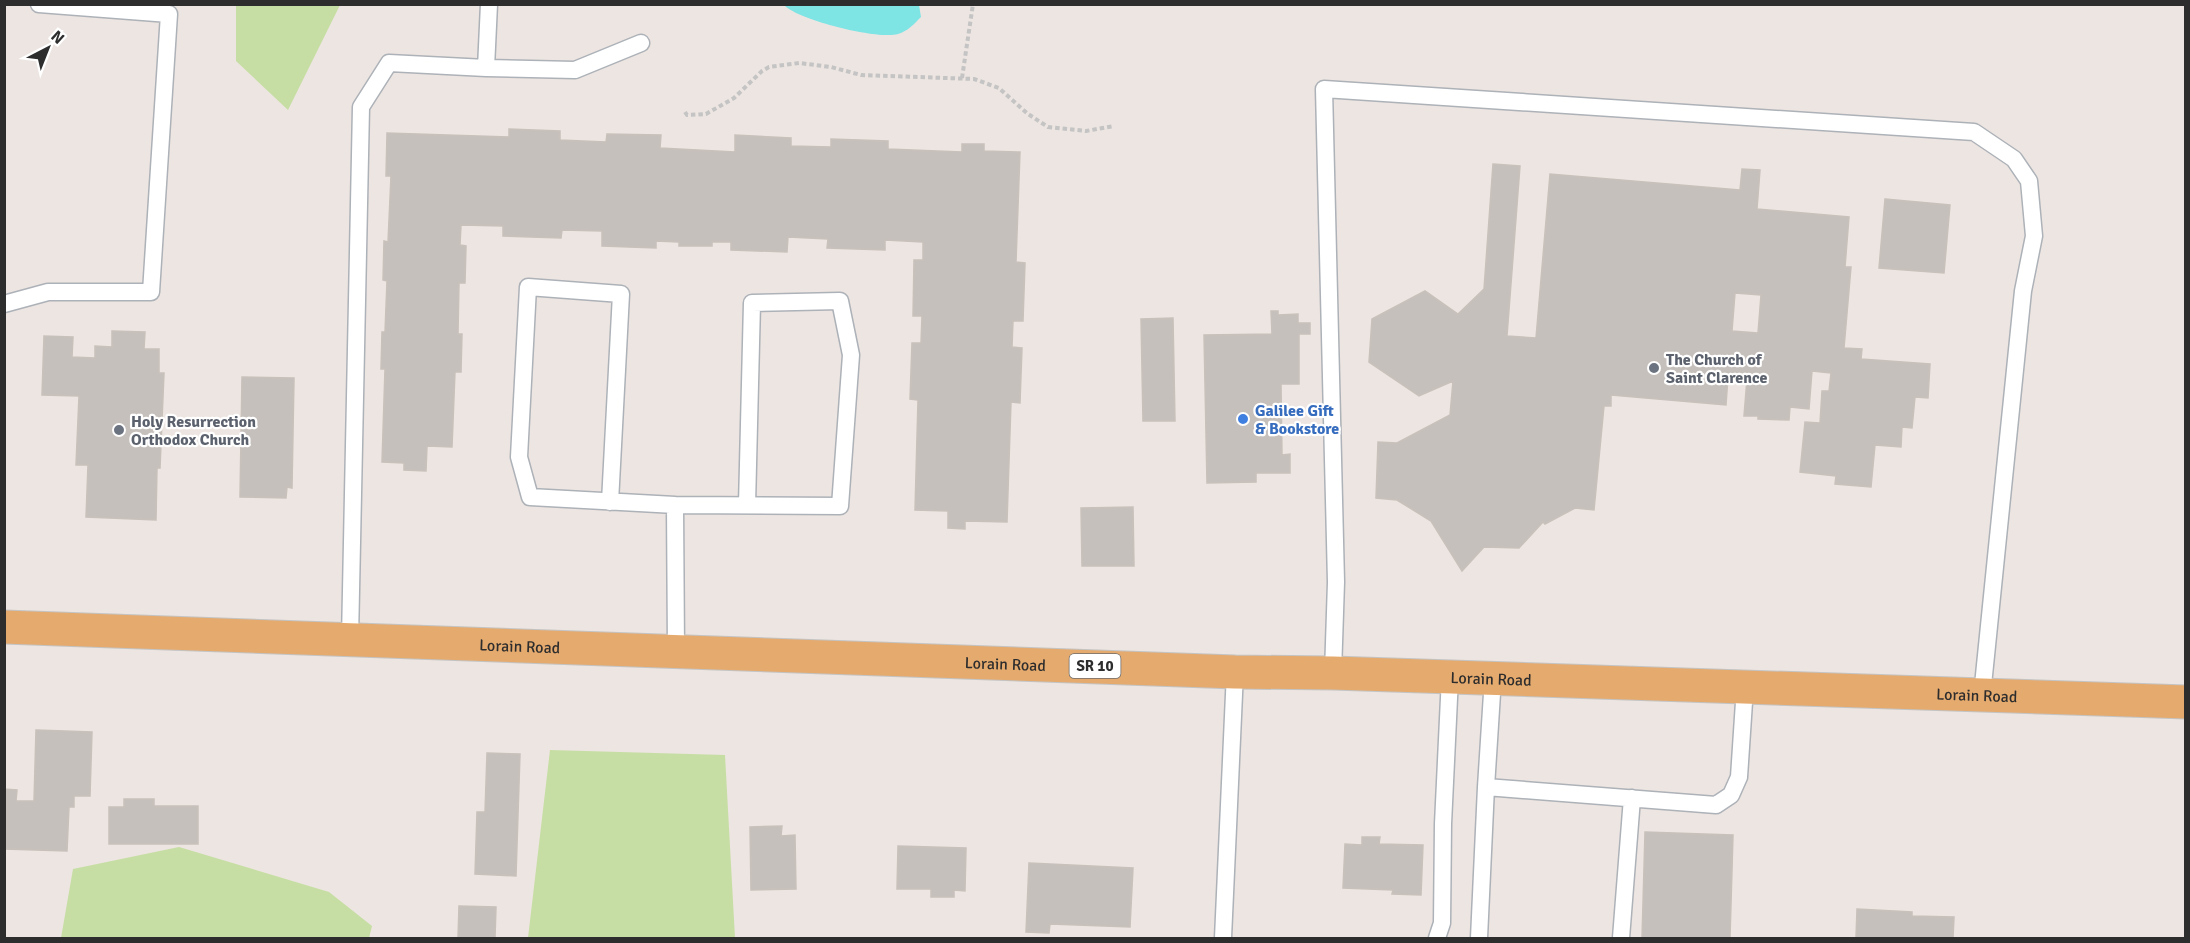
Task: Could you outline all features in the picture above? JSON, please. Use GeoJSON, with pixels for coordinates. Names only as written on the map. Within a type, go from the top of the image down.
{"type":"FeatureCollection","features":[{"type":"Feature","properties":{"kind":"main road","name":"Lorain Road"},"geometry":{"type":"LineString","coordinates":[[4,627],[1235,672],[1450,676],[2186,702]]}},
{"type":"Feature","properties":{"kind":"lane"},"geometry":{"type":"LineString","coordinates":[[4,304],[48,292],[151,292],[169,14],[39,4]]}},
{"type":"Feature","properties":{"kind":"lane"},"geometry":{"type":"LineString","coordinates":[[486,68],[489,4]]}},
{"type":"Feature","properties":{"kind":"lane"},"geometry":{"type":"LineString","coordinates":[[350,639],[361,107],[389,63],[575,70],[641,43]]}},
{"type":"Feature","properties":{"kind":"lane"},"geometry":{"type":"LineString","coordinates":[[1333,673],[1336,582],[1324,89],[1974,132],[2014,159],[2029,181],[2034,236],[2023,291],[1982,695]]}},
{"type":"Feature","properties":{"kind":"lane"},"geometry":{"type":"LineString","coordinates":[[610,502],[621,294],[528,287],[519,457],[530,498],[610,502],[675,505],[747,506],[840,506],[851,355],[840,301],[752,303],[747,506]]}},
{"type":"Feature","properties":{"kind":"lane"},"geometry":{"type":"LineString","coordinates":[[675,505],[676,650]]}},
{"type":"Feature","properties":{"kind":"lane"},"geometry":{"type":"LineString","coordinates":[[1224,939],[1235,672]]}},
{"type":"Feature","properties":{"kind":"lane"},"geometry":{"type":"LineString","coordinates":[[1437,939],[1442,923],[1443,824],[1450,676]]}},
{"type":"Feature","properties":{"kind":"lane"},"geometry":{"type":"LineString","coordinates":[[1479,939],[1493,678]]}},
{"type":"Feature","properties":{"kind":"lane"},"geometry":{"type":"LineString","coordinates":[[1486,786],[1716,805],[1731,795],[1739,777],[1745,687]]}},
{"type":"Feature","properties":{"kind":"lane"},"geometry":{"type":"LineString","coordinates":[[1621,939],[1632,798]]}},
{"type":"Feature","properties":{"kind":"path"},"geometry":{"type":"LineString","coordinates":[[962,78],[973,4]]}},
{"type":"Feature","properties":{"kind":"path"},"geometry":{"type":"LineString","coordinates":[[685,112],[692,116],[706,114],[734,98],[762,71],[787,63],[815,64],[873,76],[974,79],[999,88],[1028,114],[1048,127],[1086,131],[1114,126]]}},
{"type":"Feature","properties":{"kind":"green space"},"geometry":{"type":"Polygon","coordinates":[[[236,5],[340,5],[288,110],[236,61],[236,5]]]}},
{"type":"Feature","properties":{"kind":"green space"},"geometry":{"type":"Polygon","coordinates":[[[550,750],[725,755],[735,938],[528,938],[550,750]]]}},
{"type":"Feature","properties":{"kind":"green space"},"geometry":{"type":"Polygon","coordinates":[[[179,847],[329,892],[372,926],[369,938],[61,938],[73,869],[179,847]]]}},
{"type":"Feature","properties":{"kind":"water"},"geometry":{"type":"Polygon","coordinates":[[[784,5],[919,5],[921,17],[908,29],[898,34],[874,34],[805,17],[784,5]]]}},
{"type":"Feature","properties":{"kind":"building"},"geometry":{"type":"Polygon","coordinates":[[[509,129],[560,131],[560,140],[606,142],[607,134],[661,135],[660,148],[735,152],[735,135],[791,138],[791,146],[831,147],[831,139],[888,141],[888,149],[962,152],[962,144],[984,144],[984,151],[1020,152],[1016,262],[1025,263],[1023,321],[1013,321],[1012,347],[1022,348],[1020,403],[1011,402],[1007,522],[965,521],[965,529],[948,528],[948,511],[915,510],[918,400],[910,399],[912,343],[921,343],[922,316],[913,316],[914,260],[923,260],[923,242],[885,240],[885,250],[827,248],[828,239],[788,237],[787,252],[731,250],[731,242],[712,242],[712,246],[679,246],[679,242],[656,241],[656,248],[602,246],[602,231],[562,230],[561,238],[503,236],[503,226],[461,225],[460,245],[466,246],[465,283],[459,283],[458,334],[462,334],[461,372],[455,372],[452,447],[427,446],[426,471],[404,470],[404,463],[382,462],[385,369],[381,369],[382,332],[385,332],[387,281],[383,280],[384,241],[388,242],[391,176],[386,176],[387,133],[509,137],[509,129]]]}},
{"type":"Feature","properties":{"kind":"building","name":"The Church of Saint Clarence"},"geometry":{"type":"Polygon","coordinates":[[[1493,164],[1520,166],[1507,336],[1536,338],[1550,174],[1740,190],[1742,169],[1760,170],[1757,209],[1849,217],[1845,267],[1851,267],[1844,348],[1862,349],[1861,359],[1930,364],[1928,398],[1915,397],[1912,428],[1902,427],[1901,447],[1875,445],[1871,487],[1835,484],[1836,476],[1800,472],[1805,422],[1820,423],[1822,391],[1829,391],[1831,373],[1812,371],[1809,409],[1790,407],[1789,420],[1744,416],[1747,379],[1728,377],[1726,405],[1611,395],[1611,406],[1604,406],[1594,510],[1575,508],[1545,524],[1543,522],[1519,548],[1484,547],[1462,571],[1431,521],[1397,500],[1376,498],[1378,442],[1397,443],[1450,415],[1453,381],[1419,396],[1369,362],[1372,319],[1425,291],[1458,314],[1484,289],[1493,164]],[[1735,293],[1732,331],[1758,333],[1761,295],[1735,293]]]}},
{"type":"Feature","properties":{"kind":"building"},"geometry":{"type":"Polygon","coordinates":[[[1885,199],[1950,205],[1944,273],[1879,268],[1885,199]]]}},
{"type":"Feature","properties":{"kind":"building","name":"Galilee Gift & Bookstore"},"geometry":{"type":"Polygon","coordinates":[[[1271,311],[1278,311],[1278,315],[1298,314],[1298,323],[1310,323],[1310,334],[1299,334],[1299,384],[1281,384],[1282,455],[1290,454],[1290,473],[1256,473],[1256,482],[1207,483],[1204,335],[1272,334],[1271,311]]]}},
{"type":"Feature","properties":{"kind":"building"},"geometry":{"type":"Polygon","coordinates":[[[1173,318],[1175,421],[1143,421],[1141,319],[1173,318]]]}},
{"type":"Feature","properties":{"kind":"building","name":"Holy Resurrection Orthodox Church"},"geometry":{"type":"Polygon","coordinates":[[[112,331],[145,332],[144,349],[159,349],[159,373],[164,373],[160,468],[157,468],[156,520],[86,517],[88,465],[76,465],[79,396],[42,395],[44,336],[73,337],[72,357],[95,358],[95,346],[112,347],[112,331]]]}},
{"type":"Feature","properties":{"kind":"building"},"geometry":{"type":"Polygon","coordinates":[[[242,377],[294,378],[292,488],[287,487],[286,498],[240,497],[242,377]]]}},
{"type":"Feature","properties":{"kind":"building"},"geometry":{"type":"Polygon","coordinates":[[[1133,507],[1134,566],[1082,566],[1081,508],[1133,507]]]}},
{"type":"Feature","properties":{"kind":"building"},"geometry":{"type":"Polygon","coordinates":[[[36,730],[92,732],[90,796],[74,796],[74,807],[69,807],[67,851],[4,849],[4,789],[17,790],[16,801],[34,801],[36,730]]]}},
{"type":"Feature","properties":{"kind":"building"},"geometry":{"type":"Polygon","coordinates":[[[487,753],[520,754],[516,876],[475,874],[477,812],[485,812],[487,753]]]}},
{"type":"Feature","properties":{"kind":"building"},"geometry":{"type":"Polygon","coordinates":[[[124,799],[154,799],[154,806],[198,806],[198,844],[109,844],[109,807],[124,807],[124,799]]]}},
{"type":"Feature","properties":{"kind":"building"},"geometry":{"type":"Polygon","coordinates":[[[782,826],[781,836],[795,835],[796,889],[751,890],[750,827],[782,826]]]}},
{"type":"Feature","properties":{"kind":"building"},"geometry":{"type":"Polygon","coordinates":[[[1645,832],[1733,835],[1730,938],[1642,938],[1645,832]]]}},
{"type":"Feature","properties":{"kind":"building"},"geometry":{"type":"Polygon","coordinates":[[[1362,837],[1380,837],[1379,844],[1423,845],[1421,895],[1392,894],[1393,890],[1343,888],[1345,844],[1362,845],[1362,837]]]}},
{"type":"Feature","properties":{"kind":"building"},"geometry":{"type":"Polygon","coordinates":[[[898,846],[966,848],[965,891],[954,890],[954,897],[931,897],[931,889],[897,889],[898,846]]]}},
{"type":"Feature","properties":{"kind":"building"},"geometry":{"type":"Polygon","coordinates":[[[1029,863],[1133,868],[1130,927],[1050,924],[1049,933],[1026,932],[1029,863]]]}},
{"type":"Feature","properties":{"kind":"building"},"geometry":{"type":"Polygon","coordinates":[[[459,906],[496,907],[495,938],[458,938],[459,906]]]}},
{"type":"Feature","properties":{"kind":"building"},"geometry":{"type":"Polygon","coordinates":[[[1857,909],[1912,912],[1912,916],[1954,917],[1953,938],[1856,938],[1857,909]]]}},
{"type":"Feature","properties":{"kind":"place","name":"The Church of Saint Clarence"},"geometry":{"type":"Point","coordinates":[1654,368]}},
{"type":"Feature","properties":{"kind":"place","name":"Galilee Gift & Bookstore"},"geometry":{"type":"Point","coordinates":[1243,419]}},
{"type":"Feature","properties":{"kind":"place","name":"Holy Resurrection Orthodox Church"},"geometry":{"type":"Point","coordinates":[119,430]}}]}
